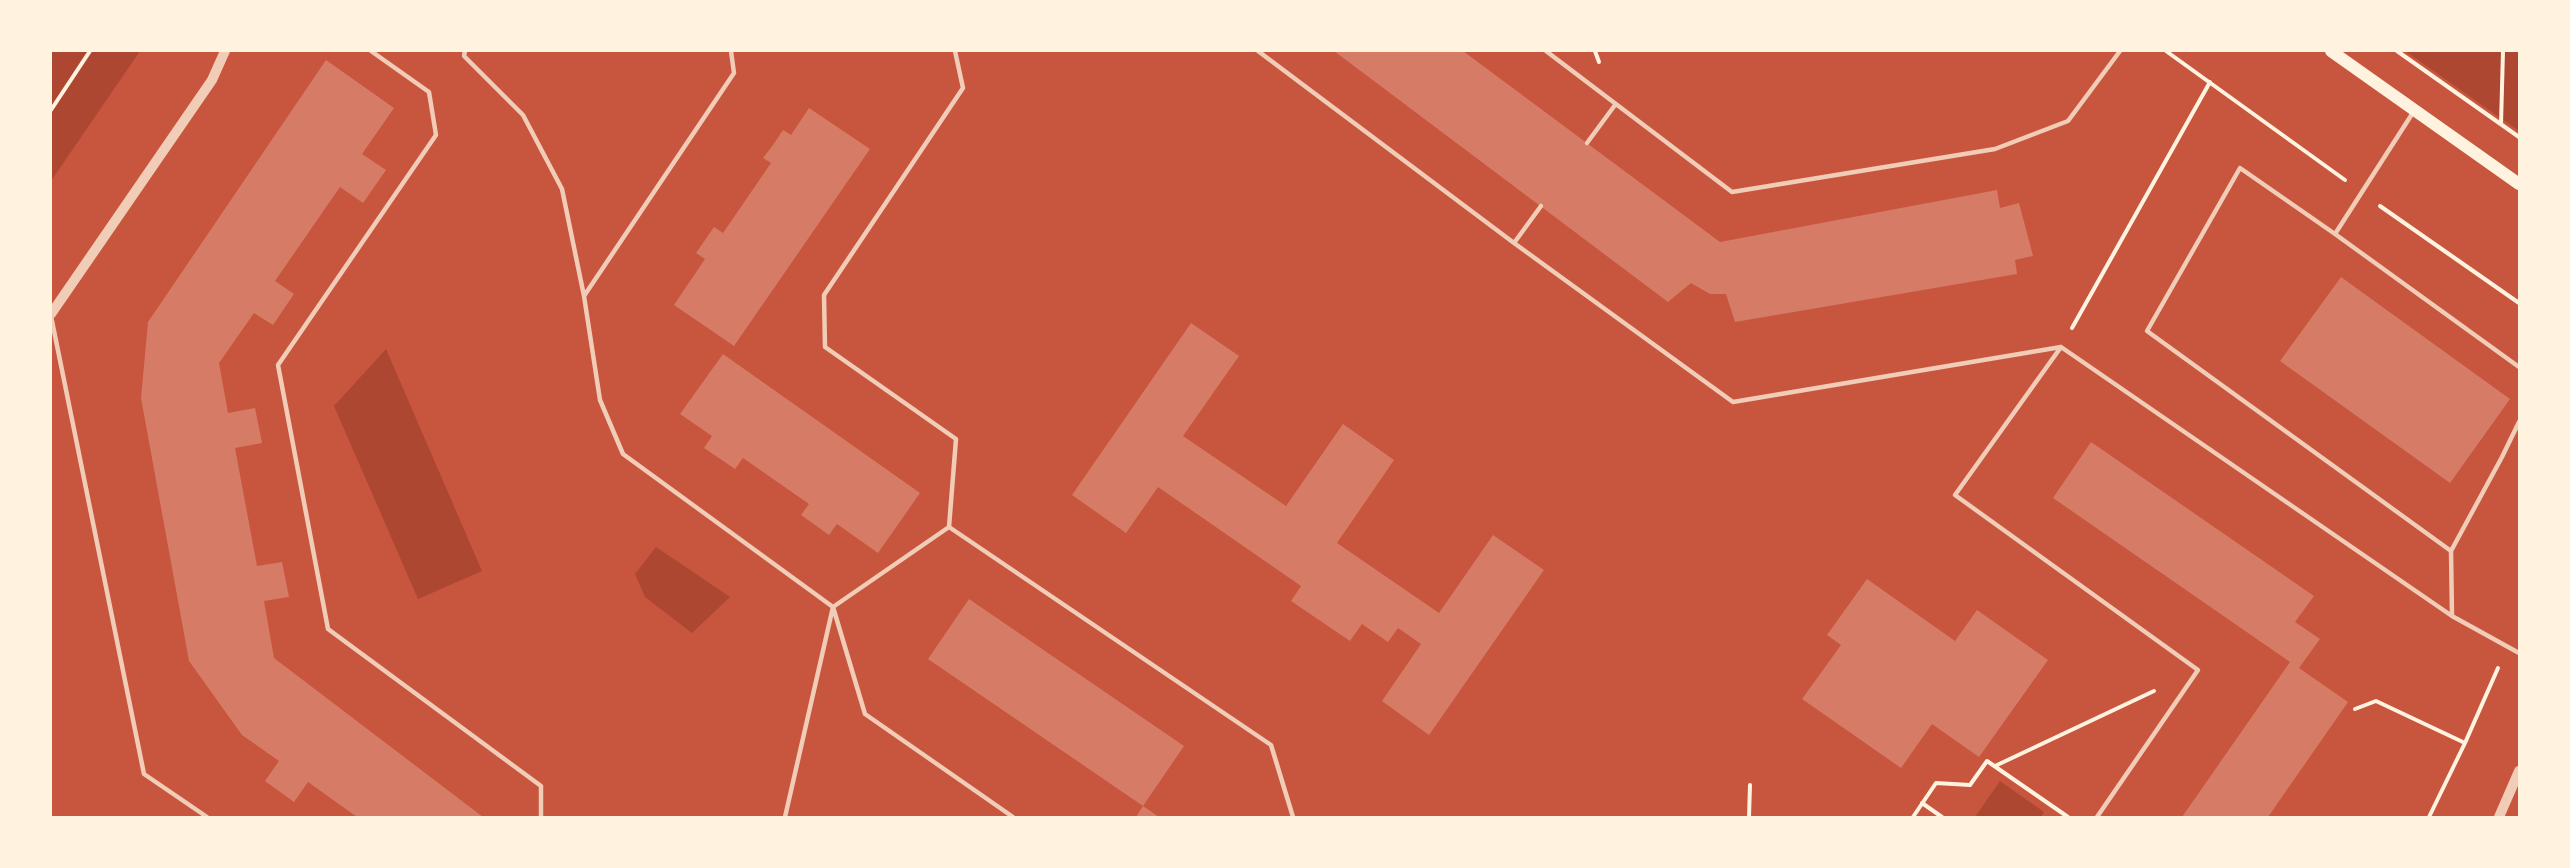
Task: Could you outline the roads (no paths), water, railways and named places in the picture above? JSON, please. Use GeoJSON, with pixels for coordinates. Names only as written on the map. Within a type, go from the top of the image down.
{"type":"FeatureCollection","features":[{"type":"Feature","properties":{"kind":"main road"},"geometry":{"type":"LineString","coordinates":[[2331,51],[2519,184]]}},
{"type":"Feature","properties":{"kind":"street"},"geometry":{"type":"LineString","coordinates":[[51,315],[212,80],[225,51]]}},
{"type":"Feature","properties":{"kind":"street"},"geometry":{"type":"LineString","coordinates":[[2499,817],[2519,771]]}},
{"type":"Feature","properties":{"kind":"lane"},"geometry":{"type":"LineString","coordinates":[[371,51],[429,92],[436,135],[278,365],[328,629],[541,786],[541,817]]}},
{"type":"Feature","properties":{"kind":"lane"},"geometry":{"type":"LineString","coordinates":[[458,51],[465,53],[523,115],[562,189],[584,296],[600,400],[623,454],[833,607],[866,714],[1013,817]]}},
{"type":"Feature","properties":{"kind":"lane"},"geometry":{"type":"LineString","coordinates":[[584,296],[734,73],[731,51]]}},
{"type":"Feature","properties":{"kind":"lane"},"geometry":{"type":"LineString","coordinates":[[949,527],[956,440],[825,347],[824,295],[963,88],[955,51]]}},
{"type":"Feature","properties":{"kind":"lane"},"geometry":{"type":"LineString","coordinates":[[1258,51],[1514,243],[1732,402],[2061,347],[2452,616],[2519,652]]}},
{"type":"Feature","properties":{"kind":"lane"},"geometry":{"type":"LineString","coordinates":[[1546,51],[1732,192],[1995,149],[2068,121],[2120,51]]}},
{"type":"Feature","properties":{"kind":"lane"},"geometry":{"type":"LineString","coordinates":[[1587,143],[1615,105]]}},
{"type":"Feature","properties":{"kind":"lane"},"geometry":{"type":"LineString","coordinates":[[2335,234],[2414,111]]}},
{"type":"Feature","properties":{"kind":"lane"},"geometry":{"type":"LineString","coordinates":[[2451,551],[2147,332],[2240,168],[2519,367]]}},
{"type":"Feature","properties":{"kind":"lane"},"geometry":{"type":"LineString","coordinates":[[1514,243],[1541,206]]}},
{"type":"Feature","properties":{"kind":"lane"},"geometry":{"type":"LineString","coordinates":[[51,315],[144,774],[207,817]]}},
{"type":"Feature","properties":{"kind":"lane"},"geometry":{"type":"LineString","coordinates":[[2061,347],[1955,495],[2198,670],[2097,817]]}},
{"type":"Feature","properties":{"kind":"lane"},"geometry":{"type":"LineString","coordinates":[[2452,616],[2451,551],[2519,422]]}},
{"type":"Feature","properties":{"kind":"lane"},"geometry":{"type":"LineString","coordinates":[[785,817],[833,607],[949,527]]}},
{"type":"Feature","properties":{"kind":"lane"},"geometry":{"type":"LineString","coordinates":[[949,527],[1271,745],[1293,817]]}}]}
